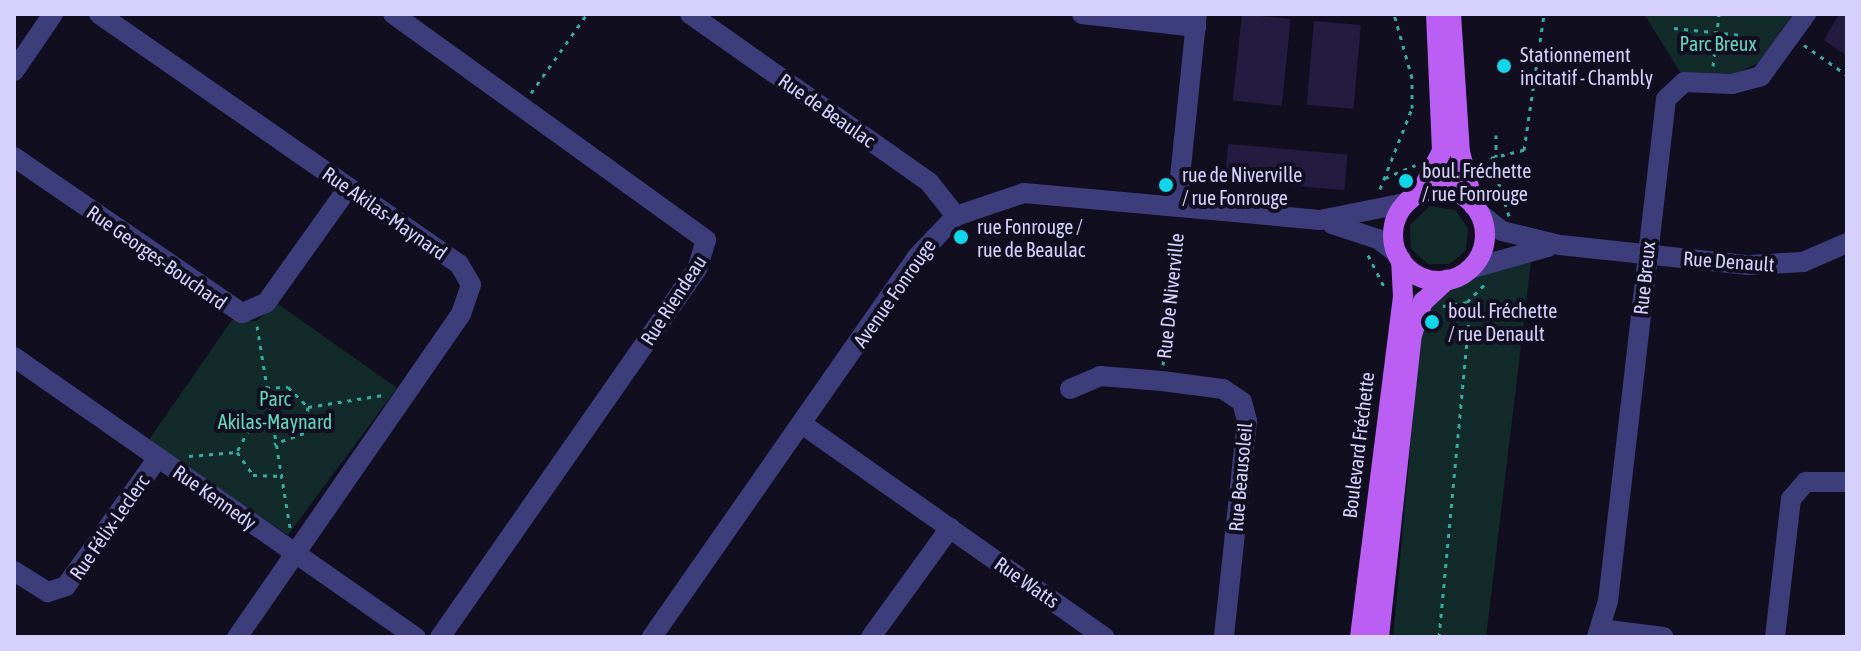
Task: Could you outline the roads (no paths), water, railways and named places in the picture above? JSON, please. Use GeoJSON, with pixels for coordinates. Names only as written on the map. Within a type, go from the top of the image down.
{"type":"FeatureCollection","features":[{"type":"Feature","properties":{"kind":"main road"},"geometry":{"type":"LineString","coordinates":[[1436,14],[1442,151],[1394,224],[1399,257],[1418,276],[1447,280],[1470,269],[1485,238],[1460,152],[1451,14]]}},
{"type":"Feature","properties":{"kind":"main road"},"geometry":{"type":"LineString","coordinates":[[1413,199],[1446,190],[1476,209]]}},
{"type":"Feature","properties":{"kind":"main road","name":"Boulevard Fréchette"},"geometry":{"type":"LineString","coordinates":[[1360,637],[1403,297],[1399,257]]}},
{"type":"Feature","properties":{"kind":"main road","name":"Boulevard Fréchette"},"geometry":{"type":"LineString","coordinates":[[1379,637],[1412,335],[1423,302],[1447,280]]}},
{"type":"Feature","properties":{"kind":"street"},"geometry":{"type":"LineString","coordinates":[[14,71],[53,14]]}},
{"type":"Feature","properties":{"kind":"street","name":"Rue Akilas-Maynard"},"geometry":{"type":"LineString","coordinates":[[99,14],[348,188],[470,279],[465,307],[237,637]]}},
{"type":"Feature","properties":{"kind":"street","name":"Rue Riendeau"},"geometry":{"type":"LineString","coordinates":[[393,14],[695,226],[706,250],[440,637]]}},
{"type":"Feature","properties":{"kind":"street","name":"Rue de Beaulac"},"geometry":{"type":"LineString","coordinates":[[690,14],[929,182],[956,216]]}},
{"type":"Feature","properties":{"kind":"street"},"geometry":{"type":"LineString","coordinates":[[1082,14],[1197,20]]}},
{"type":"Feature","properties":{"kind":"street","name":"Rue Breux"},"geometry":{"type":"LineString","coordinates":[[1598,633],[1669,94],[1690,80],[1732,84],[1761,76],[1806,14]]}},
{"type":"Feature","properties":{"kind":"street","name":"Rue De Niverville"},"geometry":{"type":"LineString","coordinates":[[1178,214],[1197,20]]}},
{"type":"Feature","properties":{"kind":"street","name":"Rue Georges-Bouchard"},"geometry":{"type":"LineString","coordinates":[[14,157],[231,309],[255,311],[348,188]]}},
{"type":"Feature","properties":{"kind":"street","name":"Avenue Fonrouge"},"geometry":{"type":"LineString","coordinates":[[652,637],[917,257],[956,216],[1024,193],[1178,214],[1320,220]]}},
{"type":"Feature","properties":{"kind":"street"},"geometry":{"type":"LineString","coordinates":[[1320,220],[1413,199]]}},
{"type":"Feature","properties":{"kind":"street","name":"Rue Denault"},"geometry":{"type":"LineString","coordinates":[[1476,209],[1502,231],[1560,245],[1767,266],[1803,262],[1847,243]]}},
{"type":"Feature","properties":{"kind":"street"},"geometry":{"type":"LineString","coordinates":[[1320,220],[1367,234],[1399,257]]}},
{"type":"Feature","properties":{"kind":"street","name":"Rue Denault"},"geometry":{"type":"LineString","coordinates":[[1470,269],[1499,255],[1560,245]]}},
{"type":"Feature","properties":{"kind":"street","name":"Rue Kennedy"},"geometry":{"type":"LineString","coordinates":[[14,357],[416,637]]}},
{"type":"Feature","properties":{"kind":"street","name":"Rue Beausoleil"},"geometry":{"type":"LineString","coordinates":[[1070,389],[1100,376],[1223,389],[1242,402],[1247,421],[1224,637]]}},
{"type":"Feature","properties":{"kind":"street","name":"Rue Watts"},"geometry":{"type":"LineString","coordinates":[[802,424],[1104,637]]}},
{"type":"Feature","properties":{"kind":"street","name":"Rue Félix-Leclerc"},"geometry":{"type":"LineString","coordinates":[[14,571],[48,592],[66,586],[158,458]]}},
{"type":"Feature","properties":{"kind":"street"},"geometry":{"type":"LineString","coordinates":[[1775,637],[1791,499],[1806,482],[1847,482]]}},
{"type":"Feature","properties":{"kind":"street"},"geometry":{"type":"LineString","coordinates":[[871,637],[950,528]]}},
{"type":"Feature","properties":{"kind":"street"},"geometry":{"type":"LineString","coordinates":[[1598,633],[1664,637]]}},
{"type":"Feature","properties":{"kind":"place","name":"Stationnement incitatif - Chambly"},"geometry":{"type":"Point","coordinates":[1504,66]}},
{"type":"Feature","properties":{"kind":"place","name":"boul. Fréchette / rue Fonrouge"},"geometry":{"type":"Point","coordinates":[1406,181]}},
{"type":"Feature","properties":{"kind":"place","name":"rue de Niverville / rue Fonrouge"},"geometry":{"type":"Point","coordinates":[1166,185]}},
{"type":"Feature","properties":{"kind":"place","name":"rue Fonrouge / rue de Beaulac"},"geometry":{"type":"Point","coordinates":[961,237]}},
{"type":"Feature","properties":{"kind":"place","name":"boul. Fréchette / rue Denault"},"geometry":{"type":"Point","coordinates":[1432,322]}},
{"type":"Feature","properties":{"kind":"park label","name":"Parc Breux"},"geometry":{"type":"Point","coordinates":[1718,43]}},
{"type":"Feature","properties":{"kind":"park label","name":"Parc Akilas-Maynard"},"geometry":{"type":"Point","coordinates":[275,410]}}]}
